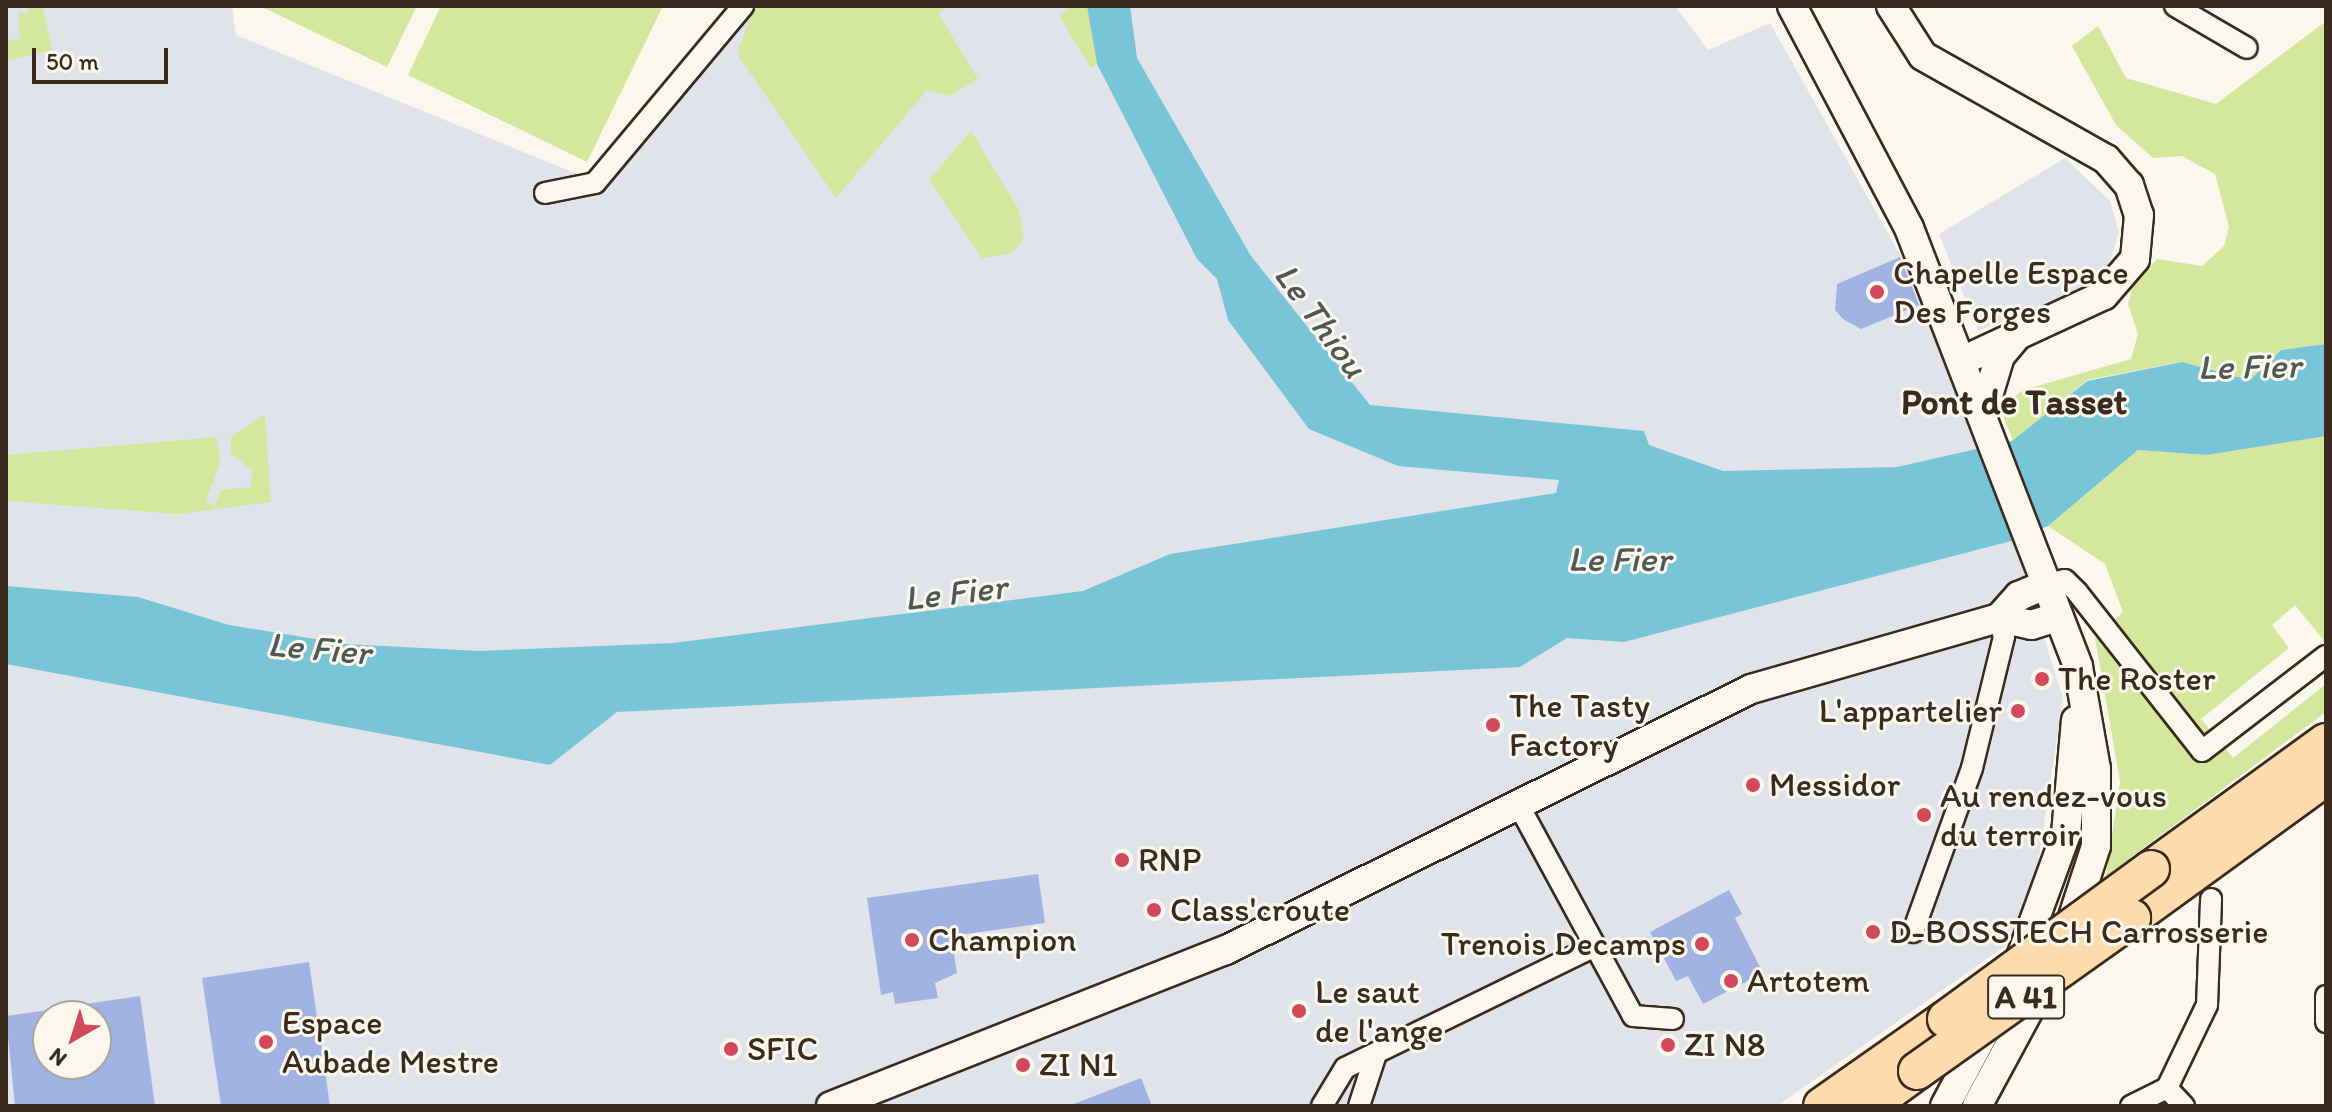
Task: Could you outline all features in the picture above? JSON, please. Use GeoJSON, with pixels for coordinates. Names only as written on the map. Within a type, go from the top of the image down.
{"type":"FeatureCollection","features":[{"type":"Feature","properties":{"kind":"highway","name":"A 41"},"geometry":{"type":"LineString","coordinates":[[1822,1106],[2326,742]]}},
{"type":"Feature","properties":{"kind":"highway","name":"A 41"},"geometry":{"type":"LineString","coordinates":[[1869,1106],[2326,777]]}},
{"type":"Feature","properties":{"kind":"street"},"geometry":{"type":"LineString","coordinates":[[545,193],[595,183],[743,6]]}},
{"type":"Feature","properties":{"kind":"street"},"geometry":{"type":"LineString","coordinates":[[1792,6],[1872,147],[1964,360],[2037,555],[2089,713],[2096,846],[2056,961],[1977,1106]]}},
{"type":"Feature","properties":{"kind":"street"},"geometry":{"type":"LineString","coordinates":[[1891,6],[1923,56],[2106,159],[2135,199],[2139,245],[2123,277],[2090,303],[2024,329],[1964,360]]}},
{"type":"Feature","properties":{"kind":"street"},"geometry":{"type":"LineString","coordinates":[[2175,6],[2247,48]]}},
{"type":"Feature","properties":{"kind":"street"},"geometry":{"type":"LineString","coordinates":[[1988,420],[2000,356],[2024,329]]}},
{"type":"Feature","properties":{"kind":"street"},"geometry":{"type":"LineString","coordinates":[[1999,618],[2019,596],[2065,580],[2202,751],[2326,656]]}},
{"type":"Feature","properties":{"kind":"street"},"geometry":{"type":"LineString","coordinates":[[1913,932],[1972,768],[2004,637],[1999,618]]}},
{"type":"Feature","properties":{"kind":"street"},"geometry":{"type":"LineString","coordinates":[[831,1106],[1226,950],[1751,689],[1999,618],[2031,625],[2061,626]]}},
{"type":"Feature","properties":{"kind":"street"},"geometry":{"type":"LineString","coordinates":[[1945,1106],[2036,930],[2066,834],[2076,721],[2061,626]]}},
{"type":"Feature","properties":{"kind":"street"},"geometry":{"type":"LineString","coordinates":[[1518,804],[1633,1016],[1673,1019]]}},
{"type":"Feature","properties":{"kind":"street"},"geometry":{"type":"LineString","coordinates":[[2131,1106],[2167,1088],[2204,1016],[2211,899]]}},
{"type":"Feature","properties":{"kind":"street"},"geometry":{"type":"LineString","coordinates":[[1322,1106],[1345,1068],[1593,947]]}},
{"type":"Feature","properties":{"kind":"street"},"geometry":{"type":"LineString","coordinates":[[2326,996],[2326,1022]]}},
{"type":"Feature","properties":{"kind":"street"},"geometry":{"type":"LineString","coordinates":[[1359,1106],[1376,1054]]}},
{"type":"Feature","properties":{"kind":"street"},"geometry":{"type":"LineString","coordinates":[[2167,1088],[2184,1106]]}},
{"type":"Feature","properties":{"kind":"shaded area"},"geometry":{"type":"Polygon","coordinates":[[[6,6],[232,6],[236,35],[590,179],[667,113],[743,6],[1675,6],[1708,50],[1770,23],[1954,351],[2063,698],[2028,930],[1777,1106],[6,1106],[6,6]]]}},
{"type":"Feature","properties":{"kind":"shaded area"},"geometry":{"type":"Polygon","coordinates":[[[2065,158],[2110,201],[2119,232],[2107,272],[2091,286],[1978,331],[1939,234],[2065,158]]]}},
{"type":"Feature","properties":{"kind":"green space"},"geometry":{"type":"Polygon","coordinates":[[[29,6],[43,6],[52,50],[6,61],[6,40],[20,39],[18,12],[27,14],[29,6]]]}},
{"type":"Feature","properties":{"kind":"green space"},"geometry":{"type":"Polygon","coordinates":[[[260,6],[417,6],[387,67],[260,6]]]}},
{"type":"Feature","properties":{"kind":"green space"},"geometry":{"type":"Polygon","coordinates":[[[441,6],[663,6],[587,162],[408,75],[441,6]]]}},
{"type":"Feature","properties":{"kind":"green space"},"geometry":{"type":"Polygon","coordinates":[[[754,6],[950,6],[938,13],[978,79],[949,96],[927,90],[836,198],[737,54],[754,6]]]}},
{"type":"Feature","properties":{"kind":"green space"},"geometry":{"type":"Polygon","coordinates":[[[1070,6],[1087,6],[1097,64],[1091,68],[1060,17],[1070,6]]]}},
{"type":"Feature","properties":{"kind":"green space"},"geometry":{"type":"Polygon","coordinates":[[[2326,21],[2326,344],[2281,350],[2250,380],[2181,362],[2087,380],[2013,441],[2000,408],[2023,390],[2131,359],[2138,334],[2128,304],[2133,285],[2157,259],[2202,266],[2224,246],[2229,227],[2215,174],[2182,156],[2153,158],[2116,125],[2072,46],[2098,26],[2126,78],[2216,104],[2326,21]]]}},
{"type":"Feature","properties":{"kind":"green space"},"geometry":{"type":"Polygon","coordinates":[[[971,131],[1019,210],[1024,238],[1012,253],[982,258],[929,180],[971,131]]]}},
{"type":"Feature","properties":{"kind":"green space"},"geometry":{"type":"Polygon","coordinates":[[[265,414],[271,502],[178,514],[6,501],[6,455],[217,437],[220,463],[206,501],[215,506],[221,490],[251,487],[252,470],[231,454],[231,437],[265,414]]]}},
{"type":"Feature","properties":{"kind":"green space"},"geometry":{"type":"Polygon","coordinates":[[[2308,433],[2326,436],[2326,643],[2295,605],[2272,625],[2289,648],[2201,719],[2233,758],[2326,684],[2326,712],[2106,876],[2120,782],[2095,638],[2123,612],[2105,564],[2048,526],[2138,450],[2206,455],[2308,433]]]}},
{"type":"Feature","properties":{"kind":"water","name":"Le Fier"},"geometry":{"type":"Polygon","coordinates":[[[1087,6],[1130,6],[1137,58],[1251,256],[1370,405],[1644,431],[1649,445],[1723,471],[1897,467],[2012,441],[2087,381],[2182,362],[2250,380],[2281,350],[2326,344],[2326,436],[2206,455],[2138,450],[2048,526],[2015,540],[1624,642],[1567,638],[1520,667],[617,712],[550,765],[6,664],[6,586],[138,597],[229,625],[346,644],[479,651],[673,643],[1083,591],[1170,554],[1556,493],[1559,480],[1398,466],[1309,429],[1228,320],[1217,279],[1197,259],[1097,64],[1087,6]]]}},
{"type":"Feature","properties":{"kind":"building","name":"Chapelle Espace Des Forges"},"geometry":{"type":"Polygon","coordinates":[[[1900,257],[1919,305],[1861,329],[1843,319],[1835,310],[1837,284],[1900,257]]]}},
{"type":"Feature","properties":{"kind":"building","name":"Champion"},"geometry":{"type":"Polygon","coordinates":[[[1038,874],[1045,923],[951,936],[957,973],[935,983],[938,998],[895,1004],[893,992],[881,995],[867,898],[1038,874]]]}},
{"type":"Feature","properties":{"kind":"building","name":"Trenois Decamps"},"geometry":{"type":"Polygon","coordinates":[[[1729,890],[1742,914],[1735,918],[1763,973],[1703,1004],[1688,976],[1676,981],[1650,932],[1729,890]]]}},
{"type":"Feature","properties":{"kind":"building","name":"Espace Aubade Mestre"},"geometry":{"type":"Polygon","coordinates":[[[309,962],[330,1106],[221,1106],[202,978],[309,962]]]}},
{"type":"Feature","properties":{"kind":"building"},"geometry":{"type":"Polygon","coordinates":[[[140,996],[155,1106],[15,1106],[6,1016],[32,1012],[32,1080],[112,1080],[112,1000],[140,996]]]}},
{"type":"Feature","properties":{"kind":"building"},"geometry":{"type":"Polygon","coordinates":[[[1141,1078],[1152,1106],[1071,1105],[1141,1078]]]}},
{"type":"Feature","properties":{"kind":"place","name":"Chapelle Espace Des Forges"},"geometry":{"type":"Point","coordinates":[1877,292]}},
{"type":"Feature","properties":{"kind":"place","name":"The Roster"},"geometry":{"type":"Point","coordinates":[2042,679]}},
{"type":"Feature","properties":{"kind":"place","name":"L'appartelier"},"geometry":{"type":"Point","coordinates":[2018,711]}},
{"type":"Feature","properties":{"kind":"place","name":"The Tasty Factory"},"geometry":{"type":"Point","coordinates":[1493,725]}},
{"type":"Feature","properties":{"kind":"place","name":"Messidor"},"geometry":{"type":"Point","coordinates":[1753,785]}},
{"type":"Feature","properties":{"kind":"place","name":"Au rendez-vous du terroir"},"geometry":{"type":"Point","coordinates":[1924,815]}},
{"type":"Feature","properties":{"kind":"place","name":"RNP"},"geometry":{"type":"Point","coordinates":[1122,860]}},
{"type":"Feature","properties":{"kind":"place","name":"Class'croute"},"geometry":{"type":"Point","coordinates":[1154,910]}},
{"type":"Feature","properties":{"kind":"place","name":"D-BOSSTECH Carrosserie"},"geometry":{"type":"Point","coordinates":[1873,932]}},
{"type":"Feature","properties":{"kind":"place","name":"Champion"},"geometry":{"type":"Point","coordinates":[912,940]}},
{"type":"Feature","properties":{"kind":"place","name":"Trenois Decamps"},"geometry":{"type":"Point","coordinates":[1702,944]}},
{"type":"Feature","properties":{"kind":"place","name":"Artotem"},"geometry":{"type":"Point","coordinates":[1731,981]}},
{"type":"Feature","properties":{"kind":"place","name":"Le saut de l'ange"},"geometry":{"type":"Point","coordinates":[1299,1011]}},
{"type":"Feature","properties":{"kind":"place","name":"Espace Aubade Mestre"},"geometry":{"type":"Point","coordinates":[266,1042]}},
{"type":"Feature","properties":{"kind":"place","name":"ZI N8"},"geometry":{"type":"Point","coordinates":[1668,1045]}},
{"type":"Feature","properties":{"kind":"place","name":"SFIC"},"geometry":{"type":"Point","coordinates":[731,1049]}},
{"type":"Feature","properties":{"kind":"place","name":"ZI N1"},"geometry":{"type":"Point","coordinates":[1023,1065]}},
{"type":"Feature","properties":{"kind":"district","name":"Pont de Tasset"},"geometry":{"type":"Point","coordinates":[2014,402]}},
{"type":"Feature","properties":{"kind":"water label","name":"Le Thiou"},"geometry":{"type":"Point","coordinates":[1321,320]}}]}
